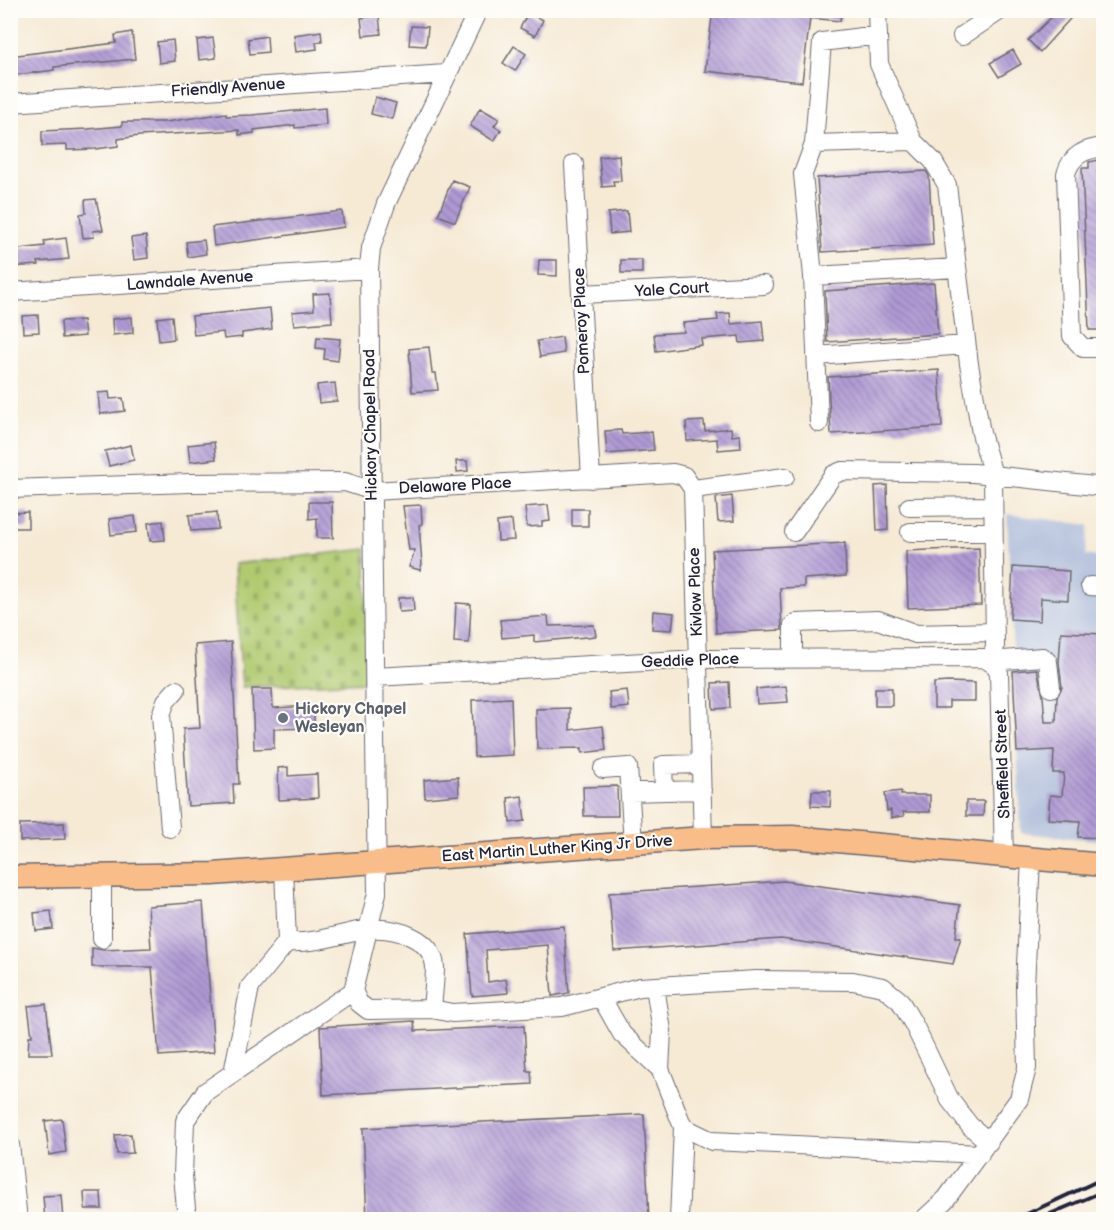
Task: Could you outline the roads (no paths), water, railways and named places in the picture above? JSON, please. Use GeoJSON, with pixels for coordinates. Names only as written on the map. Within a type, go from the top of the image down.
{"type":"FeatureCollection","features":[{"type":"Feature","properties":{"kind":"main road","name":"East Martin Luther King Jr Drive"},"geometry":{"type":"LineString","coordinates":[[10,877],[213,874],[703,838],[792,837],[1104,865]]}},
{"type":"Feature","properties":{"kind":"street","name":"Hickory Chapel Road"},"geometry":{"type":"LineString","coordinates":[[368,929],[377,893],[378,862],[369,269],[371,248],[386,204],[478,10]]}},
{"type":"Feature","properties":{"kind":"street"},"geometry":{"type":"LineString","coordinates":[[814,144],[913,141],[879,64],[877,10]]}},
{"type":"Feature","properties":{"kind":"street"},"geometry":{"type":"LineString","coordinates":[[962,36],[1001,10]]}},
{"type":"Feature","properties":{"kind":"street"},"geometry":{"type":"LineString","coordinates":[[819,423],[813,276],[803,174],[814,144],[822,42],[878,35]]}},
{"type":"Feature","properties":{"kind":"street","name":"Friendly Avenue"},"geometry":{"type":"LineString","coordinates":[[10,103],[446,74]]}},
{"type":"Feature","properties":{"kind":"street","name":"Sheffield Street"},"geometry":{"type":"LineString","coordinates":[[913,141],[933,161],[947,185],[966,345],[981,433],[993,475],[995,667],[1004,856]]}},
{"type":"Feature","properties":{"kind":"street"},"geometry":{"type":"LineString","coordinates":[[1104,147],[1077,155],[1070,162],[1066,174],[1072,336],[1083,348],[1104,348]]}},
{"type":"Feature","properties":{"kind":"street","name":"Pomeroy Place"},"geometry":{"type":"LineString","coordinates":[[574,164],[591,479]]}},
{"type":"Feature","properties":{"kind":"street"},"geometry":{"type":"LineString","coordinates":[[813,276],[957,268]]}},
{"type":"Feature","properties":{"kind":"street","name":"Lawndale Avenue"},"geometry":{"type":"LineString","coordinates":[[10,292],[369,269]]}},
{"type":"Feature","properties":{"kind":"street","name":"Yale Court"},"geometry":{"type":"LineString","coordinates":[[581,294],[764,285]]}},
{"type":"Feature","properties":{"kind":"street"},"geometry":{"type":"LineString","coordinates":[[816,356],[966,345]]}},
{"type":"Feature","properties":{"kind":"street"},"geometry":{"type":"LineString","coordinates":[[794,532],[832,475],[842,471],[993,475],[1104,487]]}},
{"type":"Feature","properties":{"kind":"street","name":"Delaware Place"},"geometry":{"type":"LineString","coordinates":[[10,489],[345,482],[372,491],[673,473],[684,476],[693,489]]}},
{"type":"Feature","properties":{"kind":"street"},"geometry":{"type":"LineString","coordinates":[[693,489],[785,477]]}},
{"type":"Feature","properties":{"kind":"street","name":"Kivlow Place"},"geometry":{"type":"LineString","coordinates":[[693,489],[703,838]]}},
{"type":"Feature","properties":{"kind":"street"},"geometry":{"type":"LineString","coordinates":[[909,507],[993,506]]}},
{"type":"Feature","properties":{"kind":"street"},"geometry":{"type":"LineString","coordinates":[[910,532],[993,532]]}},
{"type":"Feature","properties":{"kind":"street"},"geometry":{"type":"LineString","coordinates":[[794,658],[793,625],[796,623],[878,620],[916,634],[994,632]]}},
{"type":"Feature","properties":{"kind":"street","name":"Geddie Place"},"geometry":{"type":"LineString","coordinates":[[375,677],[698,659],[977,656],[995,667],[1043,657],[1048,662],[1051,688]]}},
{"type":"Feature","properties":{"kind":"street"},"geometry":{"type":"LineString","coordinates":[[170,828],[161,715],[166,701],[176,690]]}},
{"type":"Feature","properties":{"kind":"street"},"geometry":{"type":"LineString","coordinates":[[664,791],[663,765],[701,764]]}},
{"type":"Feature","properties":{"kind":"street"},"geometry":{"type":"LineString","coordinates":[[603,769],[628,767],[633,844]]}},
{"type":"Feature","properties":{"kind":"street"},"geometry":{"type":"LineString","coordinates":[[630,792],[702,790]]}},
{"type":"Feature","properties":{"kind":"street"},"geometry":{"type":"LineString","coordinates":[[910,1220],[926,1217],[946,1198],[1019,1099],[1028,1068],[1025,975],[1031,858]]}},
{"type":"Feature","properties":{"kind":"street"},"geometry":{"type":"LineString","coordinates":[[233,1073],[250,987],[287,942],[284,869]]}},
{"type":"Feature","properties":{"kind":"street"},"geometry":{"type":"LineString","coordinates":[[102,875],[102,939]]}},
{"type":"Feature","properties":{"kind":"street"},"geometry":{"type":"LineString","coordinates":[[368,929],[353,991],[359,1004],[368,1010],[432,1009],[452,1013],[562,1007],[655,987],[756,980],[853,981],[883,987],[900,1001],[950,1100],[985,1148]]}},
{"type":"Feature","properties":{"kind":"street"},"geometry":{"type":"LineString","coordinates":[[287,942],[307,944],[368,929],[382,929],[421,940],[429,949],[435,966],[432,1009]]}},
{"type":"Feature","properties":{"kind":"street"},"geometry":{"type":"LineString","coordinates":[[655,987],[662,1031],[660,1069],[683,1128],[679,1220]]}},
{"type":"Feature","properties":{"kind":"street"},"geometry":{"type":"LineString","coordinates":[[187,1220],[183,1175],[185,1121],[205,1092],[353,991]]}},
{"type":"Feature","properties":{"kind":"street"},"geometry":{"type":"LineString","coordinates":[[602,997],[622,1034],[660,1069]]}},
{"type":"Feature","properties":{"kind":"street"},"geometry":{"type":"LineString","coordinates":[[683,1128],[712,1141],[985,1148]]}},
{"type":"Feature","properties":{"kind":"street"},"geometry":{"type":"LineString","coordinates":[[10,1144],[18,1220]]}},
{"type":"Feature","properties":{"kind":"railway"},"geometry":{"type":"LineString","coordinates":[[1014,1220],[1104,1178]]}},
{"type":"Feature","properties":{"kind":"railway"},"geometry":{"type":"LineString","coordinates":[[1036,1220],[1104,1191]]}},
{"type":"Feature","properties":{"kind":"place","name":"Hickory Chapel Wesleyan"},"geometry":{"type":"Point","coordinates":[283,718]}}]}
